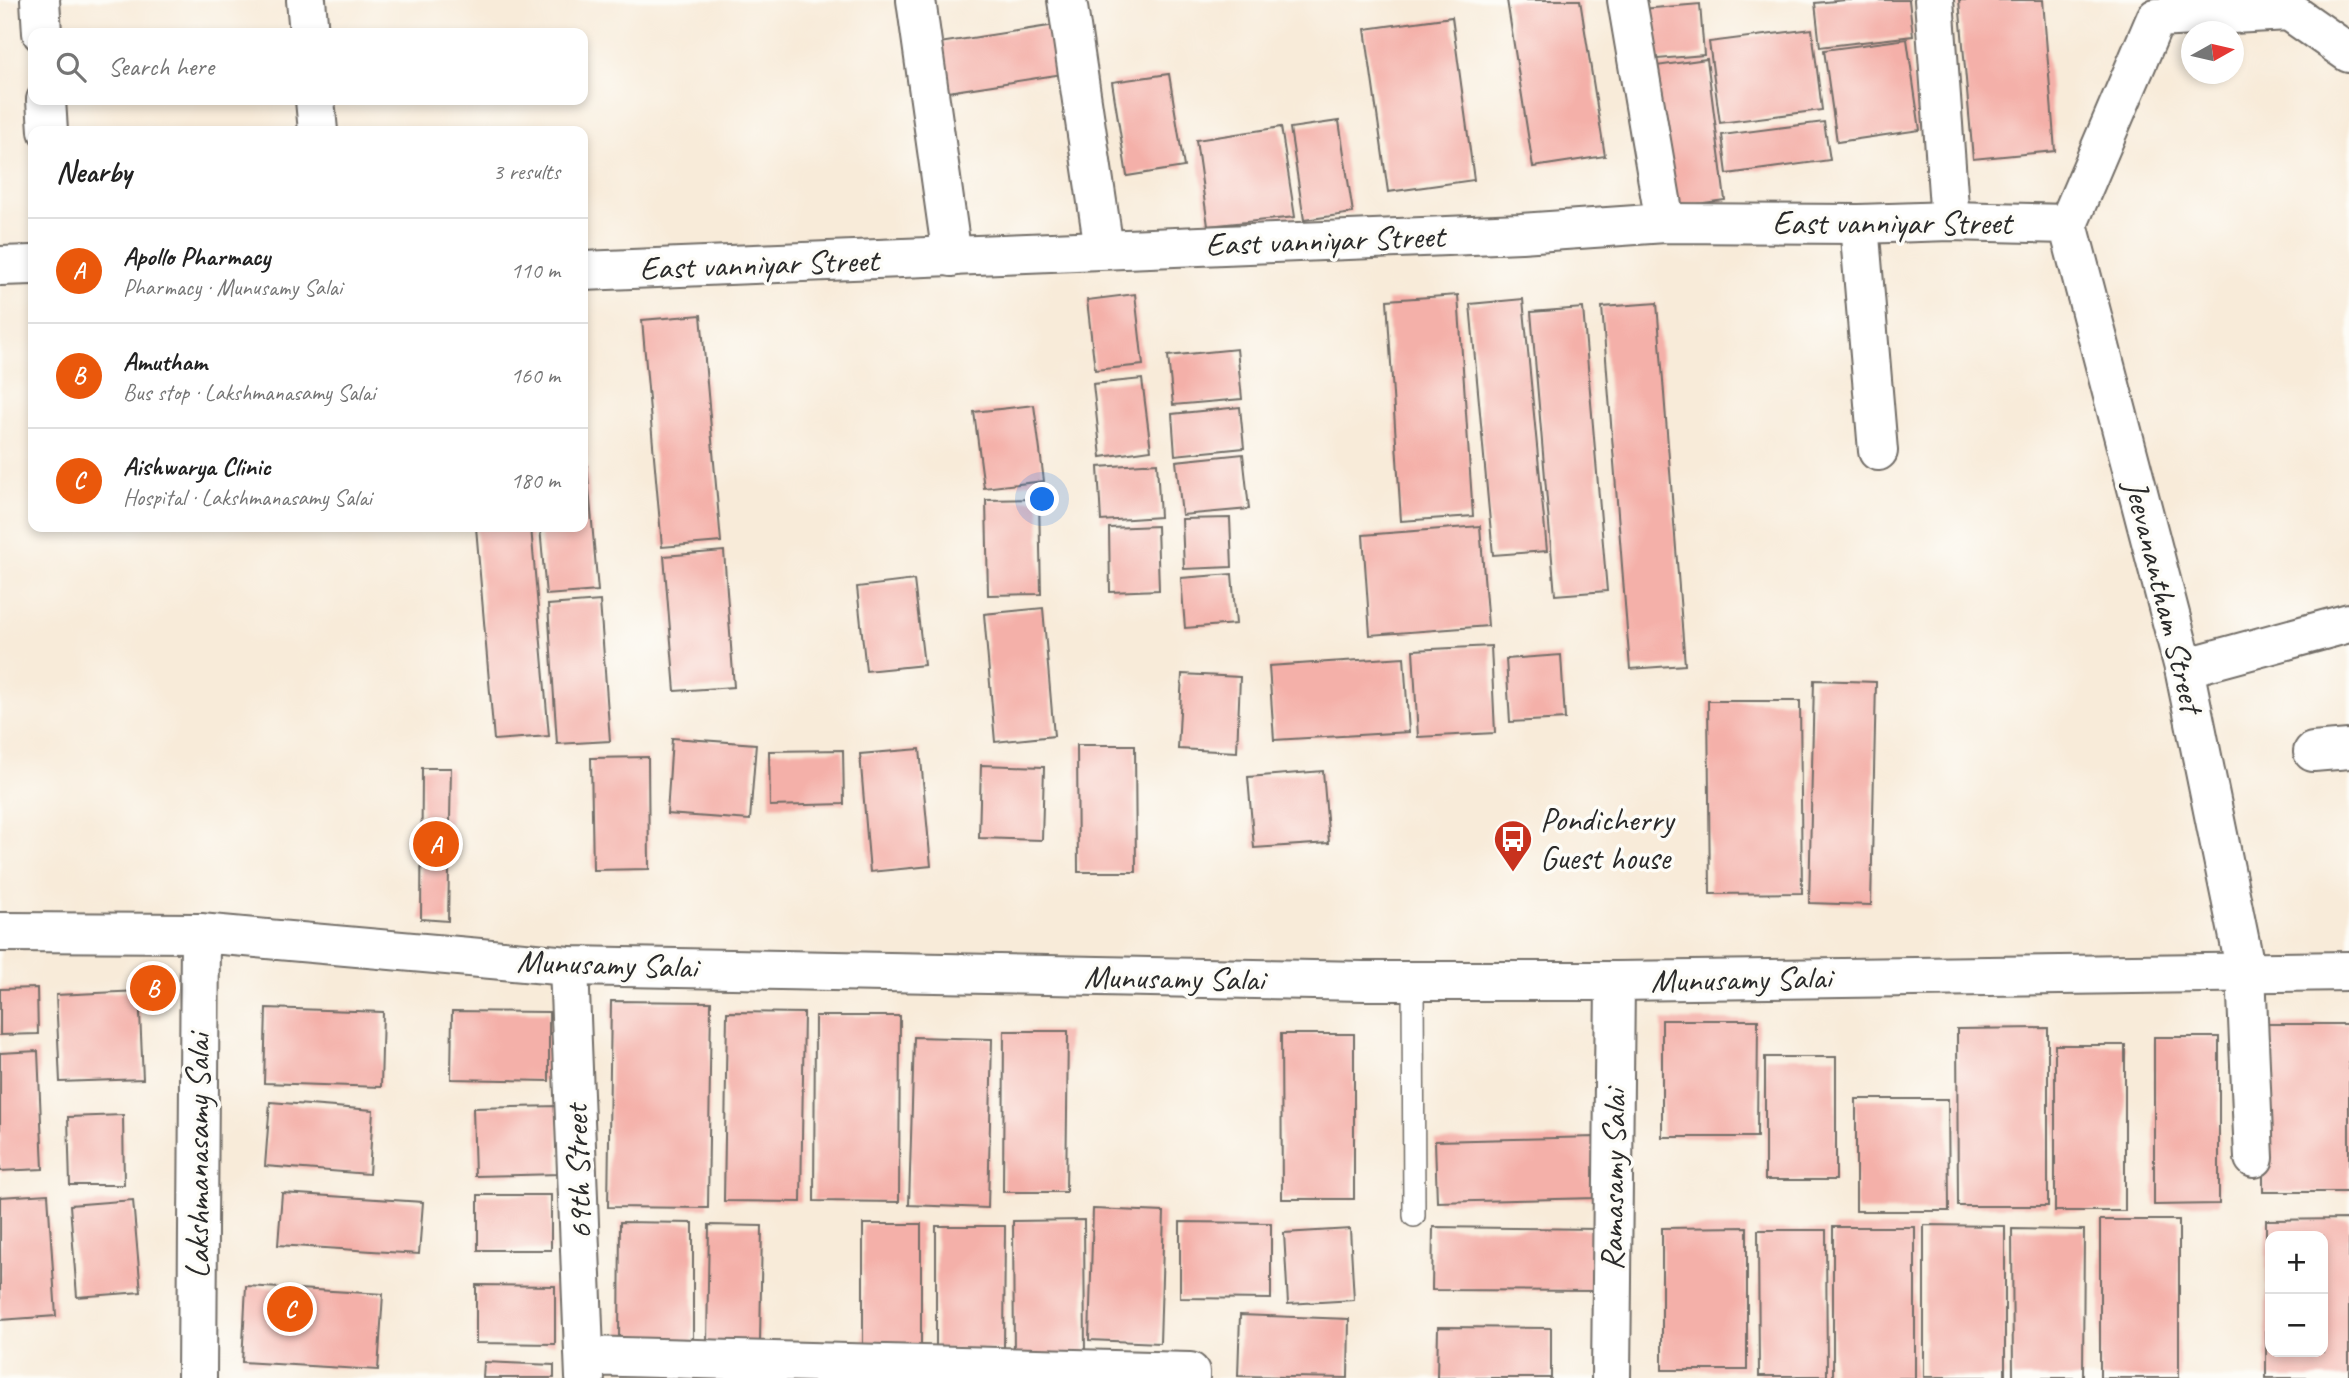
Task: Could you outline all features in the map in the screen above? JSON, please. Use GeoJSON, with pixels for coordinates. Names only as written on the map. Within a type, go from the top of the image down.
{"type":"FeatureCollection","features":[{"type":"Feature","properties":{"kind":"street"},"geometry":{"type":"LineString","coordinates":[[40,0],[42,28]]}},
{"type":"Feature","properties":{"kind":"street"},"geometry":{"type":"LineString","coordinates":[[306,0],[309,28]]}},
{"type":"Feature","properties":{"kind":"street"},"geometry":{"type":"LineString","coordinates":[[916,0],[952,257]]}},
{"type":"Feature","properties":{"kind":"street"},"geometry":{"type":"LineString","coordinates":[[1067,0],[1104,249]]}},
{"type":"Feature","properties":{"kind":"street"},"geometry":{"type":"LineString","coordinates":[[1627,0],[1665,223]]}},
{"type":"Feature","properties":{"kind":"street"},"geometry":{"type":"LineString","coordinates":[[1934,0],[1950,221]]}},
{"type":"Feature","properties":{"kind":"street"},"geometry":{"type":"LineString","coordinates":[[2068,224],[2155,9],[2289,11],[2349,53]]}},
{"type":"Feature","properties":{"kind":"street"},"geometry":{"type":"LineString","coordinates":[[46,105],[48,126]]}},
{"type":"Feature","properties":{"kind":"street"},"geometry":{"type":"LineString","coordinates":[[315,105],[318,126]]}},
{"type":"Feature","properties":{"kind":"street","name":"East vanniyar Street"},"geometry":{"type":"LineString","coordinates":[[588,271],[1521,233],[1665,223],[1859,224],[1950,221],[2068,224]]}},
{"type":"Feature","properties":{"kind":"street"},"geometry":{"type":"LineString","coordinates":[[1859,224],[1878,451]]}},
{"type":"Feature","properties":{"kind":"street","name":"Jeevanantham Street"},"geometry":{"type":"LineString","coordinates":[[2068,224],[2185,668],[2246,972],[2254,1158]]}},
{"type":"Feature","properties":{"kind":"street"},"geometry":{"type":"LineString","coordinates":[[0,266],[28,265]]}},
{"type":"Feature","properties":{"kind":"street"},"geometry":{"type":"LineString","coordinates":[[2185,668],[2349,623]]}},
{"type":"Feature","properties":{"kind":"street","name":"Munusamy Salai"},"geometry":{"type":"LineString","coordinates":[[0,932],[200,933],[569,966],[1413,981],[1615,981],[2349,971]]}},
{"type":"Feature","properties":{"kind":"street","name":"Lakshmanasamy Salai"},"geometry":{"type":"LineString","coordinates":[[197,1378],[200,933]]}},
{"type":"Feature","properties":{"kind":"street","name":"69th Street"},"geometry":{"type":"LineString","coordinates":[[569,966],[585,1367]]}},
{"type":"Feature","properties":{"kind":"street","name":"Ramasamy Salai"},"geometry":{"type":"LineString","coordinates":[[1611,1378],[1615,981]]}},
{"type":"Feature","properties":{"kind":"street"},"geometry":{"type":"LineString","coordinates":[[585,1367],[1190,1375]]}},
{"type":"Feature","properties":{"kind":"lane"},"geometry":{"type":"LineString","coordinates":[[1413,981],[1414,1216]]}},
{"type":"Feature","properties":{"kind":"building"},"geometry":{"type":"Polygon","coordinates":[[[1507,0],[1580,0],[1605,156],[1533,167],[1507,0]]]}},
{"type":"Feature","properties":{"kind":"building"},"geometry":{"type":"Polygon","coordinates":[[[1909,0],[1913,36],[1820,47],[1815,3],[1909,0]]]}},
{"type":"Feature","properties":{"kind":"building"},"geometry":{"type":"Polygon","coordinates":[[[1959,0],[2043,0],[2055,151],[1973,159],[1959,0]]]}},
{"type":"Feature","properties":{"kind":"building"},"geometry":{"type":"Polygon","coordinates":[[[1700,4],[1704,55],[1646,60],[1642,9],[1700,4]]]}},
{"type":"Feature","properties":{"kind":"building"},"geometry":{"type":"Polygon","coordinates":[[[1452,17],[1474,180],[1388,192],[1365,29],[1452,17]]]}},
{"type":"Feature","properties":{"kind":"building"},"geometry":{"type":"Polygon","coordinates":[[[1062,24],[1069,73],[941,93],[933,44],[1062,24]]]}},
{"type":"Feature","properties":{"kind":"building"},"geometry":{"type":"Polygon","coordinates":[[[1812,29],[1822,110],[1720,123],[1709,42],[1812,29]]]}},
{"type":"Feature","properties":{"kind":"building"},"geometry":{"type":"Polygon","coordinates":[[[1907,39],[1920,130],[1837,142],[1824,50],[1907,39]]]}},
{"type":"Feature","properties":{"kind":"building"},"geometry":{"type":"Polygon","coordinates":[[[1707,59],[1725,200],[1668,208],[1649,67],[1707,59]]]}},
{"type":"Feature","properties":{"kind":"building"},"geometry":{"type":"Polygon","coordinates":[[[1169,74],[1184,167],[1127,176],[1112,82],[1169,74]]]}},
{"type":"Feature","properties":{"kind":"building"},"geometry":{"type":"Polygon","coordinates":[[[1339,121],[1353,213],[1304,220],[1290,128],[1339,121]]]}},
{"type":"Feature","properties":{"kind":"building"},"geometry":{"type":"Polygon","coordinates":[[[1824,122],[1830,160],[1727,174],[1722,135],[1824,122]]]}},
{"type":"Feature","properties":{"kind":"building"},"geometry":{"type":"Polygon","coordinates":[[[1281,127],[1295,217],[1208,226],[1196,140],[1281,127]]]}},
{"type":"Feature","properties":{"kind":"building"},"geometry":{"type":"Polygon","coordinates":[[[1135,294],[1143,365],[1095,370],[1087,300],[1135,294]]]}},
{"type":"Feature","properties":{"kind":"building"},"geometry":{"type":"Polygon","coordinates":[[[1458,295],[1473,516],[1401,521],[1387,300],[1458,295]]]}},
{"type":"Feature","properties":{"kind":"building"},"geometry":{"type":"Polygon","coordinates":[[[1523,299],[1547,551],[1493,555],[1470,304],[1523,299]]]}},
{"type":"Feature","properties":{"kind":"building"},"geometry":{"type":"Polygon","coordinates":[[[1657,303],[1685,665],[1630,669],[1602,307],[1657,303]]]}},
{"type":"Feature","properties":{"kind":"building"},"geometry":{"type":"Polygon","coordinates":[[[1583,308],[1607,591],[1555,595],[1531,312],[1583,308]]]}},
{"type":"Feature","properties":{"kind":"building"},"geometry":{"type":"Polygon","coordinates":[[[701,315],[721,542],[662,547],[642,320],[701,315]]]}},
{"type":"Feature","properties":{"kind":"building"},"geometry":{"type":"Polygon","coordinates":[[[1237,349],[1242,399],[1173,405],[1168,356],[1237,349]]]}},
{"type":"Feature","properties":{"kind":"building"},"geometry":{"type":"Polygon","coordinates":[[[1142,379],[1151,450],[1101,457],[1093,384],[1142,379]]]}},
{"type":"Feature","properties":{"kind":"building"},"geometry":{"type":"Polygon","coordinates":[[[1034,405],[1044,481],[984,488],[974,412],[1034,405]]]}},
{"type":"Feature","properties":{"kind":"building"},"geometry":{"type":"Polygon","coordinates":[[[1240,407],[1244,448],[1175,455],[1172,414],[1240,407]]]}},
{"type":"Feature","properties":{"kind":"building"},"geometry":{"type":"Polygon","coordinates":[[[1243,454],[1249,509],[1182,515],[1176,461],[1243,454]]]}},
{"type":"Feature","properties":{"kind":"building"},"geometry":{"type":"Polygon","coordinates":[[[1157,463],[1160,517],[1101,521],[1098,467],[1157,463]]]}},
{"type":"Feature","properties":{"kind":"building"},"geometry":{"type":"Polygon","coordinates":[[[588,476],[598,591],[546,595],[540,532],[588,532],[588,476]]]}},
{"type":"Feature","properties":{"kind":"building"},"geometry":{"type":"Polygon","coordinates":[[[1039,499],[1041,594],[988,595],[986,500],[1039,499]]]}},
{"type":"Feature","properties":{"kind":"building"},"geometry":{"type":"Polygon","coordinates":[[[1230,518],[1232,567],[1184,569],[1182,519],[1230,518]]]}},
{"type":"Feature","properties":{"kind":"building"},"geometry":{"type":"Polygon","coordinates":[[[1157,526],[1159,590],[1110,592],[1109,528],[1157,526]]]}},
{"type":"Feature","properties":{"kind":"building"},"geometry":{"type":"Polygon","coordinates":[[[1480,526],[1488,626],[1370,635],[1363,535],[1480,526]]]}},
{"type":"Feature","properties":{"kind":"building"},"geometry":{"type":"Polygon","coordinates":[[[476,532],[531,532],[549,736],[494,740],[476,532]]]}},
{"type":"Feature","properties":{"kind":"building"},"geometry":{"type":"Polygon","coordinates":[[[724,551],[734,687],[675,691],[664,556],[724,551]]]}},
{"type":"Feature","properties":{"kind":"building"},"geometry":{"type":"Polygon","coordinates":[[[1232,574],[1236,624],[1185,628],[1181,578],[1232,574]]]}},
{"type":"Feature","properties":{"kind":"building"},"geometry":{"type":"Polygon","coordinates":[[[914,580],[924,665],[866,671],[857,587],[914,580]]]}},
{"type":"Feature","properties":{"kind":"building"},"geometry":{"type":"Polygon","coordinates":[[[600,601],[610,741],[557,744],[548,605],[600,601]]]}},
{"type":"Feature","properties":{"kind":"building"},"geometry":{"type":"Polygon","coordinates":[[[1043,608],[1054,736],[995,742],[984,614],[1043,608]]]}},
{"type":"Feature","properties":{"kind":"building"},"geometry":{"type":"Polygon","coordinates":[[[1491,646],[1495,733],[1418,737],[1413,650],[1491,646]]]}},
{"type":"Feature","properties":{"kind":"building"},"geometry":{"type":"Polygon","coordinates":[[[1561,655],[1565,719],[1510,722],[1506,659],[1561,655]]]}},
{"type":"Feature","properties":{"kind":"building"},"geometry":{"type":"Polygon","coordinates":[[[1404,657],[1409,732],[1274,740],[1269,666],[1404,657]]]}},
{"type":"Feature","properties":{"kind":"building"},"geometry":{"type":"Polygon","coordinates":[[[1182,674],[1240,677],[1237,752],[1178,749],[1182,674]]]}},
{"type":"Feature","properties":{"kind":"building"},"geometry":{"type":"Polygon","coordinates":[[[1814,680],[1876,682],[1871,905],[1809,903],[1814,680]]]}},
{"type":"Feature","properties":{"kind":"building"},"geometry":{"type":"Polygon","coordinates":[[[1708,701],[1800,701],[1802,893],[1710,894],[1708,701]]]}},
{"type":"Feature","properties":{"kind":"building"},"geometry":{"type":"Polygon","coordinates":[[[672,738],[756,744],[750,820],[667,814],[672,738]]]}},
{"type":"Feature","properties":{"kind":"building"},"geometry":{"type":"Polygon","coordinates":[[[1077,745],[1135,745],[1136,872],[1078,872],[1077,745]]]}},
{"type":"Feature","properties":{"kind":"building"},"geometry":{"type":"Polygon","coordinates":[[[920,749],[931,866],[870,872],[860,754],[920,749]]]}},
{"type":"Feature","properties":{"kind":"building"},"geometry":{"type":"Polygon","coordinates":[[[843,750],[844,804],[770,806],[769,751],[843,750]]]}},
{"type":"Feature","properties":{"kind":"building"},"geometry":{"type":"Polygon","coordinates":[[[648,757],[649,869],[593,870],[591,758],[648,757]]]}},
{"type":"Feature","properties":{"kind":"building"},"geometry":{"type":"Polygon","coordinates":[[[981,765],[1044,767],[1042,840],[979,838],[981,765]]]}},
{"type":"Feature","properties":{"kind":"building"},"geometry":{"type":"Polygon","coordinates":[[[422,768],[451,768],[448,921],[421,919],[422,768]]]}},
{"type":"Feature","properties":{"kind":"building"},"geometry":{"type":"Polygon","coordinates":[[[1323,771],[1329,843],[1254,848],[1248,777],[1323,771]]]}},
{"type":"Feature","properties":{"kind":"building"},"geometry":{"type":"Polygon","coordinates":[[[37,988],[38,1034],[0,1035],[0,989],[37,988]]]}},
{"type":"Feature","properties":{"kind":"building"},"geometry":{"type":"Polygon","coordinates":[[[139,991],[143,1079],[60,1082],[56,995],[139,991]]]}},
{"type":"Feature","properties":{"kind":"building"},"geometry":{"type":"Polygon","coordinates":[[[611,1001],[711,1002],[708,1208],[608,1207],[611,1001]]]}},
{"type":"Feature","properties":{"kind":"building"},"geometry":{"type":"Polygon","coordinates":[[[266,1008],[383,1012],[381,1087],[264,1083],[266,1008]]]}},
{"type":"Feature","properties":{"kind":"building"},"geometry":{"type":"Polygon","coordinates":[[[452,1011],[549,1012],[549,1081],[451,1079],[452,1011]]]}},
{"type":"Feature","properties":{"kind":"building"},"geometry":{"type":"Polygon","coordinates":[[[727,1012],[804,1013],[801,1202],[724,1201],[727,1012]]]}},
{"type":"Feature","properties":{"kind":"building"},"geometry":{"type":"Polygon","coordinates":[[[815,1016],[900,1016],[899,1202],[814,1201],[815,1016]]]}},
{"type":"Feature","properties":{"kind":"building"},"geometry":{"type":"Polygon","coordinates":[[[1662,1020],[1758,1020],[1757,1137],[1662,1137],[1662,1020]]]}},
{"type":"Feature","properties":{"kind":"building"},"geometry":{"type":"Polygon","coordinates":[[[2263,1024],[2349,1024],[2349,1192],[2263,1192],[2263,1024]]]}},
{"type":"Feature","properties":{"kind":"building"},"geometry":{"type":"Polygon","coordinates":[[[2048,1028],[2048,1206],[1958,1206],[1957,1029],[2048,1028]]]}},
{"type":"Feature","properties":{"kind":"building"},"geometry":{"type":"Polygon","coordinates":[[[1004,1031],[1068,1031],[1066,1192],[1003,1192],[1004,1031]]]}},
{"type":"Feature","properties":{"kind":"building"},"geometry":{"type":"Polygon","coordinates":[[[1281,1034],[1354,1034],[1354,1199],[1282,1199],[1281,1034]]]}},
{"type":"Feature","properties":{"kind":"building"},"geometry":{"type":"Polygon","coordinates":[[[914,1037],[992,1039],[988,1208],[909,1205],[914,1037]]]}},
{"type":"Feature","properties":{"kind":"building"},"geometry":{"type":"Polygon","coordinates":[[[2154,1037],[2219,1037],[2219,1204],[2154,1205],[2154,1037]]]}},
{"type":"Feature","properties":{"kind":"building"},"geometry":{"type":"Polygon","coordinates":[[[2055,1045],[2125,1045],[2125,1211],[2055,1211],[2055,1045]]]}},
{"type":"Feature","properties":{"kind":"building"},"geometry":{"type":"Polygon","coordinates":[[[38,1051],[43,1169],[0,1171],[0,1053],[38,1051]]]}},
{"type":"Feature","properties":{"kind":"building"},"geometry":{"type":"Polygon","coordinates":[[[1765,1057],[1836,1057],[1836,1180],[1765,1180],[1765,1057]]]}},
{"type":"Feature","properties":{"kind":"building"},"geometry":{"type":"Polygon","coordinates":[[[1856,1099],[1948,1099],[1949,1211],[1856,1211],[1856,1099]]]}},
{"type":"Feature","properties":{"kind":"building"},"geometry":{"type":"Polygon","coordinates":[[[270,1102],[373,1110],[369,1174],[265,1166],[270,1102]]]}},
{"type":"Feature","properties":{"kind":"building"},"geometry":{"type":"Polygon","coordinates":[[[558,1106],[559,1174],[475,1176],[473,1108],[558,1106]]]}},
{"type":"Feature","properties":{"kind":"building"},"geometry":{"type":"Polygon","coordinates":[[[123,1115],[124,1185],[70,1185],[68,1117],[123,1115]]]}},
{"type":"Feature","properties":{"kind":"building"},"geometry":{"type":"Polygon","coordinates":[[[1595,1137],[1596,1198],[1437,1202],[1435,1141],[1595,1137]]]}},
{"type":"Feature","properties":{"kind":"building"},"geometry":{"type":"Polygon","coordinates":[[[282,1193],[423,1202],[419,1254],[278,1245],[282,1193]]]}},
{"type":"Feature","properties":{"kind":"building"},"geometry":{"type":"Polygon","coordinates":[[[48,1194],[56,1316],[0,1320],[0,1197],[48,1194]]]}},
{"type":"Feature","properties":{"kind":"building"},"geometry":{"type":"Polygon","coordinates":[[[478,1195],[551,1195],[551,1250],[478,1250],[478,1195]]]}},
{"type":"Feature","properties":{"kind":"building"},"geometry":{"type":"Polygon","coordinates":[[[133,1200],[141,1292],[77,1297],[70,1205],[133,1200]]]}},
{"type":"Feature","properties":{"kind":"building"},"geometry":{"type":"Polygon","coordinates":[[[1093,1209],[1164,1212],[1160,1343],[1089,1340],[1093,1209]]]}},
{"type":"Feature","properties":{"kind":"building"},"geometry":{"type":"Polygon","coordinates":[[[2349,1219],[2349,1378],[2266,1378],[2266,1357],[2328,1357],[2328,1231],[2266,1231],[2266,1220],[2349,1219]]]}},
{"type":"Feature","properties":{"kind":"building"},"geometry":{"type":"Polygon","coordinates":[[[1084,1220],[1085,1356],[1014,1357],[1013,1221],[1084,1220]]]}},
{"type":"Feature","properties":{"kind":"building"},"geometry":{"type":"Polygon","coordinates":[[[2100,1220],[2179,1220],[2179,1378],[2100,1378],[2100,1220]]]}},
{"type":"Feature","properties":{"kind":"building"},"geometry":{"type":"Polygon","coordinates":[[[620,1222],[693,1223],[693,1343],[619,1342],[620,1222]]]}},
{"type":"Feature","properties":{"kind":"building"},"geometry":{"type":"Polygon","coordinates":[[[1180,1222],[1271,1223],[1271,1299],[1180,1298],[1180,1222]]]}},
{"type":"Feature","properties":{"kind":"building"},"geometry":{"type":"Polygon","coordinates":[[[863,1224],[921,1224],[921,1346],[863,1346],[863,1224]]]}},
{"type":"Feature","properties":{"kind":"building"},"geometry":{"type":"Polygon","coordinates":[[[709,1225],[762,1226],[760,1343],[707,1343],[709,1225]]]}},
{"type":"Feature","properties":{"kind":"building"},"geometry":{"type":"Polygon","coordinates":[[[1924,1225],[2005,1226],[2005,1377],[1924,1377],[1924,1225]]]}},
{"type":"Feature","properties":{"kind":"building"},"geometry":{"type":"Polygon","coordinates":[[[936,1226],[1005,1226],[1004,1350],[936,1349],[936,1226]]]}},
{"type":"Feature","properties":{"kind":"building"},"geometry":{"type":"Polygon","coordinates":[[[1433,1227],[1598,1229],[1597,1291],[1432,1290],[1433,1227]]]}},
{"type":"Feature","properties":{"kind":"building"},"geometry":{"type":"Polygon","coordinates":[[[1747,1227],[1747,1370],[1662,1370],[1662,1228],[1747,1227]]]}},
{"type":"Feature","properties":{"kind":"building"},"geometry":{"type":"Polygon","coordinates":[[[1833,1227],[1915,1227],[1915,1378],[1833,1378],[1833,1227]]]}},
{"type":"Feature","properties":{"kind":"building"},"geometry":{"type":"Polygon","coordinates":[[[1350,1229],[1354,1300],[1288,1304],[1284,1233],[1350,1229]]]}},
{"type":"Feature","properties":{"kind":"building"},"geometry":{"type":"Polygon","coordinates":[[[2012,1229],[2084,1230],[2083,1378],[2013,1378],[2012,1229]]]}},
{"type":"Feature","properties":{"kind":"building"},"geometry":{"type":"Polygon","coordinates":[[[1758,1230],[1826,1230],[1827,1376],[1759,1376],[1758,1230]]]}},
{"type":"Feature","properties":{"kind":"building"},"geometry":{"type":"Polygon","coordinates":[[[476,1285],[555,1286],[555,1344],[476,1343],[476,1285]]]}},
{"type":"Feature","properties":{"kind":"building"},"geometry":{"type":"Polygon","coordinates":[[[246,1286],[383,1294],[378,1370],[242,1362],[246,1286]]]}},
{"type":"Feature","properties":{"kind":"building"},"geometry":{"type":"Polygon","coordinates":[[[1240,1315],[1349,1319],[1348,1378],[1238,1376],[1240,1315]]]}},
{"type":"Feature","properties":{"kind":"building"},"geometry":{"type":"Polygon","coordinates":[[[1438,1327],[1551,1328],[1551,1378],[1437,1378],[1438,1327]]]}},
{"type":"Feature","properties":{"kind":"building"},"geometry":{"type":"Polygon","coordinates":[[[484,1362],[554,1365],[554,1378],[483,1378],[484,1362]]]}},
{"type":"Feature","properties":{"kind":"place","name":"Apollo Pharmacy"},"geometry":{"type":"Point","coordinates":[436,844]}},
{"type":"Feature","properties":{"kind":"place","name":"Pondicherry Guest house"},"geometry":{"type":"Point","coordinates":[1513,873]}},
{"type":"Feature","properties":{"kind":"place","name":"Amutham"},"geometry":{"type":"Point","coordinates":[153,988]}},
{"type":"Feature","properties":{"kind":"place","name":"Aishwarya Clinic"},"geometry":{"type":"Point","coordinates":[290,1309]}}]}
